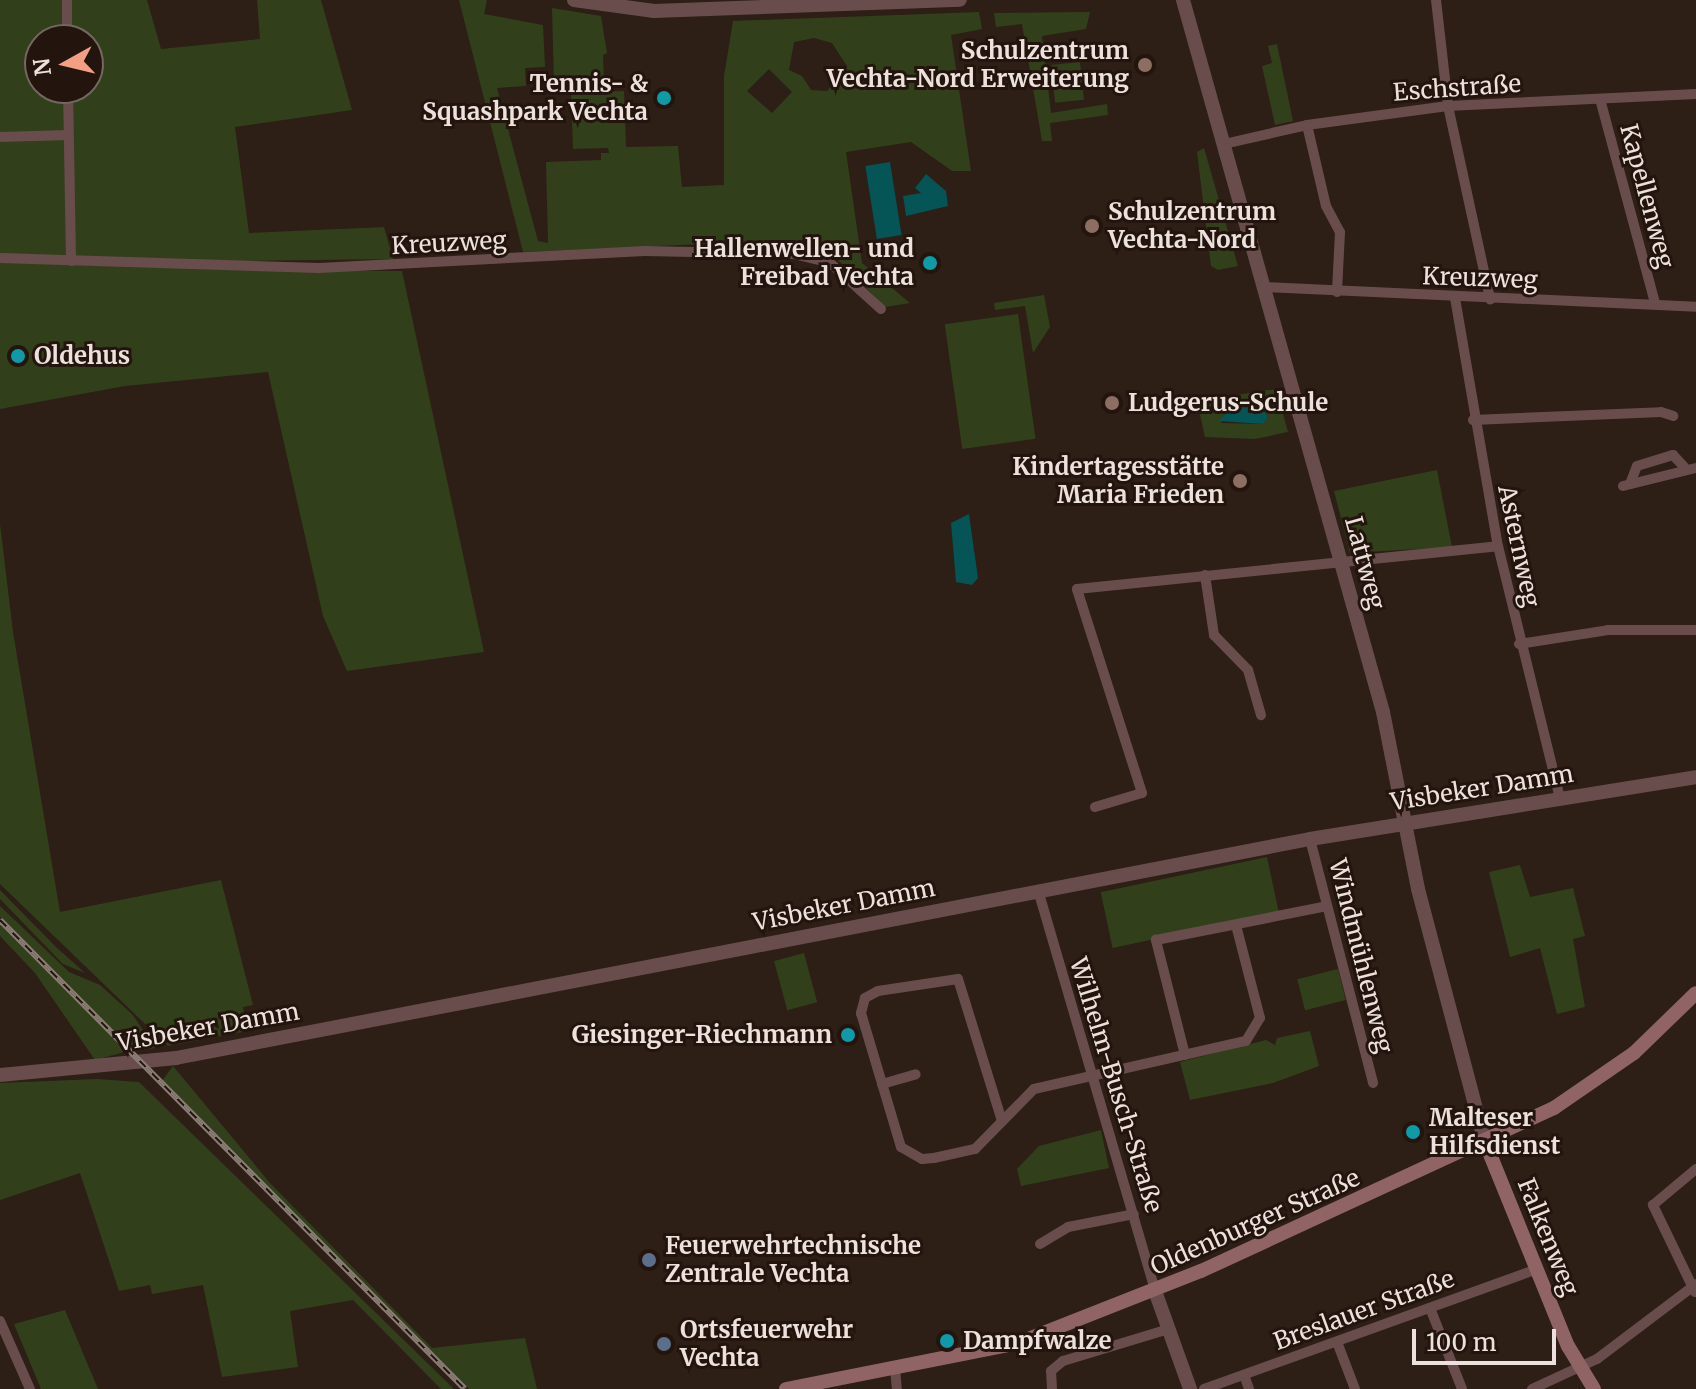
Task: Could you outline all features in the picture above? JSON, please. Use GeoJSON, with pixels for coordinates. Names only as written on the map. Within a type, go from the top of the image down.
{"type":"FeatureCollection","features":[{"type":"Feature","properties":{"kind":"main road","name":"Oldenburger Straße"},"geometry":{"type":"LineString","coordinates":[[786,1389],[1032,1339],[1155,1291],[1554,1108],[1612,1069],[1696,993]]}},
{"type":"Feature","properties":{"kind":"main road","name":"Falkenweg"},"geometry":{"type":"LineString","coordinates":[[1485,1142],[1579,1369],[1594,1389]]}},
{"type":"Feature","properties":{"kind":"street"},"geometry":{"type":"LineString","coordinates":[[67,0],[67,24]]}},
{"type":"Feature","properties":{"kind":"street"},"geometry":{"type":"LineString","coordinates":[[574,0],[654,11],[960,0]]}},
{"type":"Feature","properties":{"kind":"street","name":"Lattweg"},"geometry":{"type":"LineString","coordinates":[[1183,0],[1390,742],[1404,822],[1485,1142]]}},
{"type":"Feature","properties":{"kind":"street"},"geometry":{"type":"LineString","coordinates":[[1436,0],[1448,106],[1490,299]]}},
{"type":"Feature","properties":{"kind":"street","name":"Eschstraße"},"geometry":{"type":"LineString","coordinates":[[1224,144],[1307,125],[1448,106],[1696,94]]}},
{"type":"Feature","properties":{"kind":"street","name":"Kapellenweg"},"geometry":{"type":"LineString","coordinates":[[1600,99],[1655,303]]}},
{"type":"Feature","properties":{"kind":"street"},"geometry":{"type":"LineString","coordinates":[[68,104],[71,261]]}},
{"type":"Feature","properties":{"kind":"street"},"geometry":{"type":"LineString","coordinates":[[1307,125],[1326,206],[1340,232],[1337,292]]}},
{"type":"Feature","properties":{"kind":"street"},"geometry":{"type":"LineString","coordinates":[[0,137],[68,135]]}},
{"type":"Feature","properties":{"kind":"street","name":"Kreuzweg"},"geometry":{"type":"LineString","coordinates":[[0,258],[319,268],[645,251],[793,254],[829,262],[881,309]]}},
{"type":"Feature","properties":{"kind":"street","name":"Kreuzweg"},"geometry":{"type":"LineString","coordinates":[[1263,287],[1696,307]]}},
{"type":"Feature","properties":{"kind":"street","name":"Asternweg"},"geometry":{"type":"LineString","coordinates":[[1455,298],[1473,420],[1498,546],[1519,644],[1560,799]]}},
{"type":"Feature","properties":{"kind":"street"},"geometry":{"type":"LineString","coordinates":[[1473,420],[1661,412],[1673,416]]}},
{"type":"Feature","properties":{"kind":"street"},"geometry":{"type":"LineString","coordinates":[[1626,485],[1691,468]]}},
{"type":"Feature","properties":{"kind":"street"},"geometry":{"type":"LineString","coordinates":[[1095,807],[1142,793],[1077,589],[1341,559],[1498,546]]}},
{"type":"Feature","properties":{"kind":"street"},"geometry":{"type":"LineString","coordinates":[[1205,575],[1214,635],[1248,670],[1261,715]]}},
{"type":"Feature","properties":{"kind":"street"},"geometry":{"type":"LineString","coordinates":[[1519,644],[1608,630],[1696,630]]}},
{"type":"Feature","properties":{"kind":"street","name":"Visbeker Damm"},"geometry":{"type":"LineString","coordinates":[[0,1075],[176,1058],[1310,839],[1696,777]]}},
{"type":"Feature","properties":{"kind":"street","name":"Windmühlenweg"},"geometry":{"type":"LineString","coordinates":[[1310,839],[1373,1083]]}},
{"type":"Feature","properties":{"kind":"street","name":"Wilhelm-Busch-Straße"},"geometry":{"type":"LineString","coordinates":[[1038,890],[1155,1291]]}},
{"type":"Feature","properties":{"kind":"street"},"geometry":{"type":"LineString","coordinates":[[1185,1055],[1156,940],[1327,906]]}},
{"type":"Feature","properties":{"kind":"street"},"geometry":{"type":"LineString","coordinates":[[1002,1121],[958,979],[878,991],[865,998],[861,1013],[901,1147],[922,1159],[975,1149],[1034,1089],[1246,1041],[1260,1018],[1236,925]]}},
{"type":"Feature","properties":{"kind":"street"},"geometry":{"type":"LineString","coordinates":[[882,1084],[916,1074]]}},
{"type":"Feature","properties":{"kind":"street"},"geometry":{"type":"LineString","coordinates":[[1532,1389],[1579,1369],[1695,1288],[1653,1205],[1696,1169]]}},
{"type":"Feature","properties":{"kind":"street"},"geometry":{"type":"LineString","coordinates":[[1040,1244],[1068,1227],[1134,1214]]}},
{"type":"Feature","properties":{"kind":"street","name":"Breslauer Straße"},"geometry":{"type":"LineString","coordinates":[[1204,1389],[1538,1269]]}},
{"type":"Feature","properties":{"kind":"street"},"geometry":{"type":"LineString","coordinates":[[1155,1291],[1166,1330],[1190,1389]]}},
{"type":"Feature","properties":{"kind":"street"},"geometry":{"type":"LineString","coordinates":[[1430,1308],[1462,1389]]}},
{"type":"Feature","properties":{"kind":"street"},"geometry":{"type":"LineString","coordinates":[[0,1321],[30,1389]]}},
{"type":"Feature","properties":{"kind":"street"},"geometry":{"type":"LineString","coordinates":[[1052,1389],[1051,1371],[1063,1361],[1166,1330]]}},
{"type":"Feature","properties":{"kind":"street"},"geometry":{"type":"LineString","coordinates":[[1337,1342],[1355,1389]]}},
{"type":"Feature","properties":{"kind":"street"},"geometry":{"type":"LineString","coordinates":[[895,1368],[897,1389]]}},
{"type":"Feature","properties":{"kind":"street"},"geometry":{"type":"LineString","coordinates":[[1244,1375],[1249,1389]]}},
{"type":"Feature","properties":{"kind":"green space"},"geometry":{"type":"Polygon","coordinates":[[[0,0],[147,0],[161,49],[260,39],[257,0],[321,0],[352,110],[235,127],[249,233],[384,227],[393,259],[243,261],[245,270],[402,271],[484,652],[347,671],[323,616],[268,372],[125,386],[0,409],[0,0]]]}},
{"type":"Feature","properties":{"kind":"green space"},"geometry":{"type":"Polygon","coordinates":[[[459,0],[487,0],[484,14],[543,25],[545,67],[525,68],[526,86],[497,88],[538,241],[548,243],[546,162],[601,160],[601,153],[609,153],[608,148],[573,149],[571,93],[624,91],[626,147],[678,146],[682,187],[724,185],[724,76],[733,21],[979,12],[982,29],[951,35],[971,171],[952,171],[911,142],[846,152],[862,263],[910,303],[885,307],[831,253],[818,248],[725,243],[523,252],[459,0]],[[814,38],[794,42],[789,70],[802,76],[811,90],[827,91],[837,79],[836,69],[847,66],[832,43],[814,38]],[[769,69],[747,91],[772,113],[792,92],[769,69]]]}},
{"type":"Feature","properties":{"kind":"green space"},"geometry":{"type":"Polygon","coordinates":[[[552,8],[601,16],[607,53],[603,55],[604,83],[554,85],[552,8]]]}},
{"type":"Feature","properties":{"kind":"green space"},"geometry":{"type":"Polygon","coordinates":[[[1090,12],[1086,29],[1042,36],[1051,113],[1107,104],[1108,115],[1050,123],[1052,141],[1042,141],[1022,24],[996,27],[994,13],[1090,12]]]}},
{"type":"Feature","properties":{"kind":"green space"},"geometry":{"type":"Polygon","coordinates":[[[1277,44],[1293,121],[1275,125],[1262,66],[1272,63],[1268,46],[1277,44]]]}},
{"type":"Feature","properties":{"kind":"green space"},"geometry":{"type":"Polygon","coordinates":[[[1080,62],[1084,100],[1055,103],[1051,65],[1080,62]]]}},
{"type":"Feature","properties":{"kind":"green space"},"geometry":{"type":"Polygon","coordinates":[[[1204,148],[1238,266],[1218,270],[1211,266],[1197,152],[1204,148]]]}},
{"type":"Feature","properties":{"kind":"green space"},"geometry":{"type":"Polygon","coordinates":[[[1044,295],[1050,327],[1033,353],[1025,306],[995,310],[994,303],[1044,295]]]}},
{"type":"Feature","properties":{"kind":"green space"},"geometry":{"type":"Polygon","coordinates":[[[1018,314],[1036,439],[962,449],[945,324],[1018,314]]]}},
{"type":"Feature","properties":{"kind":"green space"},"geometry":{"type":"Polygon","coordinates":[[[1276,389],[1288,432],[1255,439],[1205,437],[1197,401],[1276,389]],[[1260,405],[1228,411],[1221,423],[1263,424],[1268,417],[1260,405]]]}},
{"type":"Feature","properties":{"kind":"green space"},"geometry":{"type":"Polygon","coordinates":[[[1437,470],[1452,547],[1350,553],[1334,491],[1437,470]]]}},
{"type":"Feature","properties":{"kind":"green space"},"geometry":{"type":"Polygon","coordinates":[[[0,524],[13,632],[60,912],[221,880],[253,1005],[243,1007],[248,1031],[168,1046],[0,884],[0,524]]]}},
{"type":"Feature","properties":{"kind":"green space"},"geometry":{"type":"Polygon","coordinates":[[[1267,857],[1279,913],[1113,948],[1101,892],[1267,857]]]}},
{"type":"Feature","properties":{"kind":"green space"},"geometry":{"type":"Polygon","coordinates":[[[1520,865],[1530,897],[1573,888],[1585,936],[1573,939],[1585,1007],[1557,1014],[1540,948],[1510,957],[1489,872],[1520,865]]]}},
{"type":"Feature","properties":{"kind":"green space"},"geometry":{"type":"Polygon","coordinates":[[[0,890],[85,973],[63,964],[0,899],[0,890]]]}},
{"type":"Feature","properties":{"kind":"green space"},"geometry":{"type":"Polygon","coordinates":[[[0,906],[69,972],[100,985],[133,1015],[155,1048],[133,1052],[0,917],[0,906]]]}},
{"type":"Feature","properties":{"kind":"green space"},"geometry":{"type":"Polygon","coordinates":[[[0,922],[128,1051],[95,1060],[35,973],[0,936],[0,922]]]}},
{"type":"Feature","properties":{"kind":"green space"},"geometry":{"type":"Polygon","coordinates":[[[804,953],[817,1002],[787,1010],[774,961],[804,953]]]}},
{"type":"Feature","properties":{"kind":"green space"},"geometry":{"type":"Polygon","coordinates":[[[1338,969],[1346,1000],[1305,1010],[1297,979],[1338,969]]]}},
{"type":"Feature","properties":{"kind":"green space"},"geometry":{"type":"Polygon","coordinates":[[[1310,1031],[1319,1066],[1273,1083],[1190,1100],[1180,1062],[1266,1040],[1275,1045],[1277,1038],[1310,1031]]]}},
{"type":"Feature","properties":{"kind":"green space"},"geometry":{"type":"Polygon","coordinates":[[[173,1066],[270,1183],[432,1348],[525,1338],[537,1389],[469,1389],[162,1081],[173,1066]]]}},
{"type":"Feature","properties":{"kind":"green space"},"geometry":{"type":"Polygon","coordinates":[[[97,1079],[139,1082],[454,1389],[441,1389],[353,1300],[290,1311],[298,1367],[222,1377],[203,1285],[152,1294],[150,1285],[119,1291],[80,1173],[0,1200],[0,1083],[97,1079]]]}},
{"type":"Feature","properties":{"kind":"green space"},"geometry":{"type":"Polygon","coordinates":[[[1101,1130],[1109,1168],[1021,1186],[1017,1169],[1039,1146],[1101,1130]]]}},
{"type":"Feature","properties":{"kind":"green space"},"geometry":{"type":"Polygon","coordinates":[[[65,1310],[98,1389],[41,1389],[14,1324],[65,1310]]]}},
{"type":"Feature","properties":{"kind":"water"},"geometry":{"type":"Polygon","coordinates":[[[890,162],[902,235],[877,239],[865,166],[890,162]]]}},
{"type":"Feature","properties":{"kind":"water"},"geometry":{"type":"Polygon","coordinates":[[[926,174],[946,191],[948,206],[906,216],[903,196],[921,193],[915,188],[926,174]]]}},
{"type":"Feature","properties":{"kind":"water"},"geometry":{"type":"Polygon","coordinates":[[[1260,405],[1268,417],[1263,424],[1219,421],[1228,411],[1260,405]]]}},
{"type":"Feature","properties":{"kind":"water"},"geometry":{"type":"Polygon","coordinates":[[[969,514],[978,578],[972,585],[956,582],[951,523],[969,514]]]}},
{"type":"Feature","properties":{"kind":"railway"},"geometry":{"type":"LineString","coordinates":[[0,920],[465,1389]]}},
{"type":"Feature","properties":{"kind":"place","name":"Schulzentrum Vechta-Nord Erweiterung"},"geometry":{"type":"Point","coordinates":[1145,65]}},
{"type":"Feature","properties":{"kind":"place","name":"Tennis- & Squashpark Vechta"},"geometry":{"type":"Point","coordinates":[664,98]}},
{"type":"Feature","properties":{"kind":"place","name":"Schulzentrum Vechta-Nord"},"geometry":{"type":"Point","coordinates":[1092,226]}},
{"type":"Feature","properties":{"kind":"place","name":"Hallenwellen- und Freibad Vechta"},"geometry":{"type":"Point","coordinates":[930,263]}},
{"type":"Feature","properties":{"kind":"place","name":"Oldehus"},"geometry":{"type":"Point","coordinates":[18,356]}},
{"type":"Feature","properties":{"kind":"place","name":"Ludgerus-Schule"},"geometry":{"type":"Point","coordinates":[1112,403]}},
{"type":"Feature","properties":{"kind":"place","name":"Kindertagesstätte Maria Frieden"},"geometry":{"type":"Point","coordinates":[1240,481]}},
{"type":"Feature","properties":{"kind":"place","name":"Giesinger-Riechmann"},"geometry":{"type":"Point","coordinates":[848,1035]}},
{"type":"Feature","properties":{"kind":"place","name":"Malteser Hilfsdienst"},"geometry":{"type":"Point","coordinates":[1413,1132]}},
{"type":"Feature","properties":{"kind":"place","name":"Feuerwehrtechnische Zentrale Vechta"},"geometry":{"type":"Point","coordinates":[649,1260]}},
{"type":"Feature","properties":{"kind":"place","name":"Dampfwalze"},"geometry":{"type":"Point","coordinates":[947,1341]}},
{"type":"Feature","properties":{"kind":"place","name":"Ortsfeuerwehr Vechta"},"geometry":{"type":"Point","coordinates":[664,1344]}}]}
